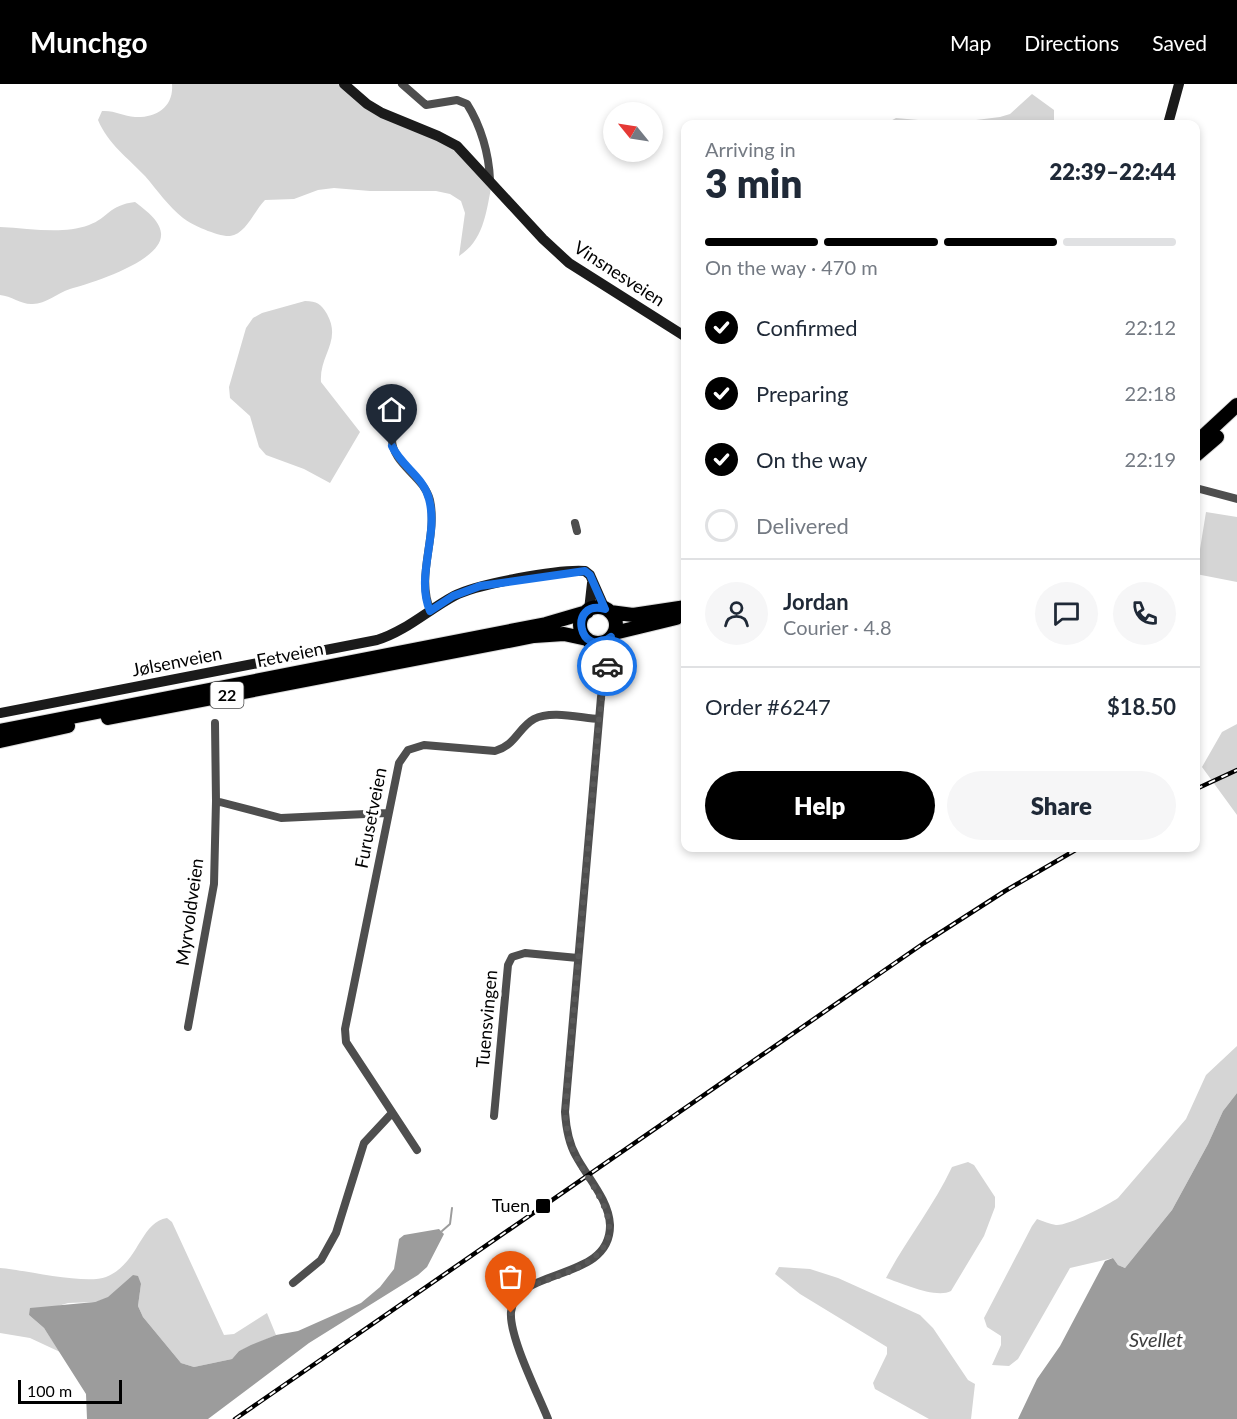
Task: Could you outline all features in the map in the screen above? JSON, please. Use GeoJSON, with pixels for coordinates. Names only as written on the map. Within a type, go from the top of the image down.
{"type":"FeatureCollection","features":[{"type":"Feature","properties":{"kind":"highway"},"geometry":{"type":"LineString","coordinates":[[1200,439],[1237,405]]}},
{"type":"Feature","properties":{"kind":"highway"},"geometry":{"type":"LineString","coordinates":[[1200,451],[1237,418]]}},
{"type":"Feature","properties":{"kind":"highway","name":"22"},"geometry":{"type":"LineString","coordinates":[[588,611],[596,607],[633,615],[681,608]]}},
{"type":"Feature","properties":{"kind":"highway"},"geometry":{"type":"LineString","coordinates":[[608,610],[616,622],[612,635]]}},
{"type":"Feature","properties":{"kind":"highway"},"geometry":{"type":"LineString","coordinates":[[588,611],[581,625],[590,640]]}},
{"type":"Feature","properties":{"kind":"highway","name":"Fetveien"},"geometry":{"type":"LineString","coordinates":[[0,731],[546,624],[588,611]]}},
{"type":"Feature","properties":{"kind":"highway","name":"22"},"geometry":{"type":"LineString","coordinates":[[590,640],[603,642],[612,635],[681,617]]}},
{"type":"Feature","properties":{"kind":"highway","name":"Fetveien"},"geometry":{"type":"LineString","coordinates":[[0,741],[60,727],[534,636],[564,634],[590,640]]}},
{"type":"Feature","properties":{"kind":"main road","name":"Vinsnesveien"},"geometry":{"type":"LineString","coordinates":[[344,84],[382,114],[438,135],[457,146],[543,239],[569,263],[681,334]]}},
{"type":"Feature","properties":{"kind":"main road"},"geometry":{"type":"LineString","coordinates":[[1169,120],[1179,84]]}},
{"type":"Feature","properties":{"kind":"main road","name":"Jølsenveien"},"geometry":{"type":"LineString","coordinates":[[0,714],[377,640],[398,632],[462,592],[489,584],[578,571],[587,572],[592,580]]}},
{"type":"Feature","properties":{"kind":"main road"},"geometry":{"type":"LineString","coordinates":[[592,580],[608,610]]}},
{"type":"Feature","properties":{"kind":"main road"},"geometry":{"type":"LineString","coordinates":[[588,611],[592,580]]}},
{"type":"Feature","properties":{"kind":"street"},"geometry":{"type":"LineString","coordinates":[[402,84],[426,105],[457,100],[467,104],[480,130],[488,157],[490,180]]}},
{"type":"Feature","properties":{"kind":"street"},"geometry":{"type":"LineString","coordinates":[[392,438],[392,446],[396,455],[420,480],[430,501],[431,522],[424,593],[430,611]]}},
{"type":"Feature","properties":{"kind":"street"},"geometry":{"type":"LineString","coordinates":[[1200,489],[1237,499]]}},
{"type":"Feature","properties":{"kind":"street"},"geometry":{"type":"LineString","coordinates":[[548,1419],[513,1329],[513,1305],[522,1290],[570,1271],[597,1255],[604,1244],[610,1225],[606,1208],[575,1154],[566,1129],[565,1095],[599,719],[612,635]]}},
{"type":"Feature","properties":{"kind":"street"},"geometry":{"type":"LineString","coordinates":[[590,640],[600,659],[602,697]]}},
{"type":"Feature","properties":{"kind":"street","name":"Furusetveien"},"geometry":{"type":"LineString","coordinates":[[417,1150],[346,1042],[345,1029],[387,813],[401,757],[412,748],[431,745],[495,751],[506,748],[535,719],[549,716],[599,719]]}},
{"type":"Feature","properties":{"kind":"street","name":"Myrvoldveien"},"geometry":{"type":"LineString","coordinates":[[188,1027],[214,884],[215,723]]}},
{"type":"Feature","properties":{"kind":"street"},"geometry":{"type":"LineString","coordinates":[[216,801],[281,818],[387,813]]}},
{"type":"Feature","properties":{"kind":"street","name":"Tuensvingen"},"geometry":{"type":"LineString","coordinates":[[494,1116],[508,965],[512,957],[525,953],[578,958]]}},
{"type":"Feature","properties":{"kind":"street"},"geometry":{"type":"LineString","coordinates":[[293,1283],[321,1260],[336,1233],[363,1143],[392,1113]]}},
{"type":"Feature","properties":{"kind":"shaded area"},"geometry":{"type":"Polygon","coordinates":[[[172,84],[349,84],[381,114],[461,151],[491,188],[485,217],[478,235],[467,250],[459,256],[465,213],[461,201],[450,194],[436,191],[370,191],[334,188],[318,190],[294,199],[265,200],[245,227],[230,236],[219,235],[199,227],[173,209],[145,176],[113,144],[98,120],[102,111],[135,117],[150,116],[167,105],[172,92],[172,84]]]}},
{"type":"Feature","properties":{"kind":"shaded area"},"geometry":{"type":"Polygon","coordinates":[[[1032,94],[1054,110],[1054,120],[976,120],[1010,114],[1032,94]]]}},
{"type":"Feature","properties":{"kind":"shaded area"},"geometry":{"type":"Polygon","coordinates":[[[896,118],[918,120],[892,120],[896,118]]]}},
{"type":"Feature","properties":{"kind":"shaded area"},"geometry":{"type":"Polygon","coordinates":[[[135,202],[155,219],[160,228],[159,243],[151,253],[109,276],[65,291],[41,303],[27,304],[0,295],[0,227],[68,230],[89,225],[120,206],[135,202]]]}},
{"type":"Feature","properties":{"kind":"shaded area"},"geometry":{"type":"Polygon","coordinates":[[[305,301],[321,305],[331,324],[331,340],[321,372],[321,382],[360,432],[330,483],[304,469],[266,455],[259,447],[250,416],[230,398],[229,387],[246,328],[253,318],[262,313],[305,301]]]}},
{"type":"Feature","properties":{"kind":"shaded area"},"geometry":{"type":"Polygon","coordinates":[[[1206,512],[1237,517],[1237,582],[1200,575],[1200,549],[1206,512]]]}},
{"type":"Feature","properties":{"kind":"shaded area"},"geometry":{"type":"Polygon","coordinates":[[[1237,724],[1237,815],[1202,767],[1222,732],[1237,724]]]}},
{"type":"Feature","properties":{"kind":"shaded area"},"geometry":{"type":"Polygon","coordinates":[[[1237,1046],[1237,1093],[1223,1111],[1172,1210],[1125,1268],[1118,1265],[1113,1258],[1070,1268],[1018,1359],[1009,1366],[992,1365],[1001,1345],[1001,1336],[987,1327],[984,1318],[1037,1219],[1054,1225],[1062,1224],[1088,1214],[1118,1198],[1186,1119],[1206,1075],[1237,1046]]]}},
{"type":"Feature","properties":{"kind":"shaded area"},"geometry":{"type":"Polygon","coordinates":[[[968,1162],[974,1165],[995,1197],[995,1207],[984,1236],[951,1291],[928,1292],[886,1278],[952,1167],[968,1162]]]}},
{"type":"Feature","properties":{"kind":"shaded area"},"geometry":{"type":"Polygon","coordinates":[[[167,1218],[172,1222],[224,1335],[234,1334],[267,1313],[276,1335],[239,1351],[232,1359],[194,1367],[181,1363],[143,1317],[138,1306],[141,1284],[118,1290],[108,1298],[95,1302],[68,1303],[29,1315],[44,1328],[60,1352],[30,1338],[0,1333],[0,1268],[70,1278],[106,1277],[126,1263],[151,1227],[167,1218]]]}},
{"type":"Feature","properties":{"kind":"shaded area"},"geometry":{"type":"Polygon","coordinates":[[[779,1267],[810,1269],[838,1278],[920,1315],[933,1328],[968,1380],[975,1384],[971,1419],[929,1419],[875,1389],[873,1383],[887,1354],[887,1347],[800,1294],[775,1274],[779,1267]]]}},
{"type":"Feature","properties":{"kind":"water","name":"Svellet"},"geometry":{"type":"Polygon","coordinates":[[[1237,1093],[1237,1419],[1018,1419],[1037,1379],[1060,1346],[1105,1261],[1113,1258],[1118,1265],[1125,1268],[1172,1210],[1223,1111],[1237,1093]]]}},
{"type":"Feature","properties":{"kind":"water"},"geometry":{"type":"Polygon","coordinates":[[[439,1229],[444,1234],[427,1267],[418,1275],[309,1343],[208,1419],[87,1419],[86,1394],[44,1328],[29,1315],[30,1308],[95,1302],[108,1297],[133,1275],[138,1276],[141,1284],[138,1306],[143,1317],[181,1363],[194,1367],[232,1359],[239,1351],[251,1345],[276,1335],[298,1331],[361,1303],[380,1287],[394,1269],[399,1239],[404,1235],[439,1229]]]}},
{"type":"Feature","properties":{"kind":"waterway"},"geometry":{"type":"LineString","coordinates":[[442,1231],[450,1224],[452,1208]]}},
{"type":"Feature","properties":{"kind":"railway"},"geometry":{"type":"LineString","coordinates":[[1200,787],[1237,770]]}},
{"type":"Feature","properties":{"kind":"railway"},"geometry":{"type":"LineString","coordinates":[[235,1419],[924,943],[1005,891],[1072,852]]}},
{"type":"Feature","properties":{"kind":"way so far"},"geometry":{"type":"LineString","coordinates":[[511,1313],[522,1290],[570,1271],[597,1255],[608,1236],[610,1225],[606,1208],[575,1154],[566,1129],[565,1112],[599,719],[607,666]]}},
{"type":"Feature","properties":{"kind":"place","name":"Tuen"},"geometry":{"type":"Point","coordinates":[543,1206]}},
{"type":"Feature","properties":{"kind":"route"},"geometry":{"type":"LineString","coordinates":[[392,446],[399,459],[420,480],[430,501],[431,522],[424,593],[430,611],[453,596],[480,586],[564,572],[585,571],[589,573],[605,609],[596,607],[587,612],[581,620],[581,630],[587,639],[593,642],[603,642],[611,637],[607,666]]}}]}
